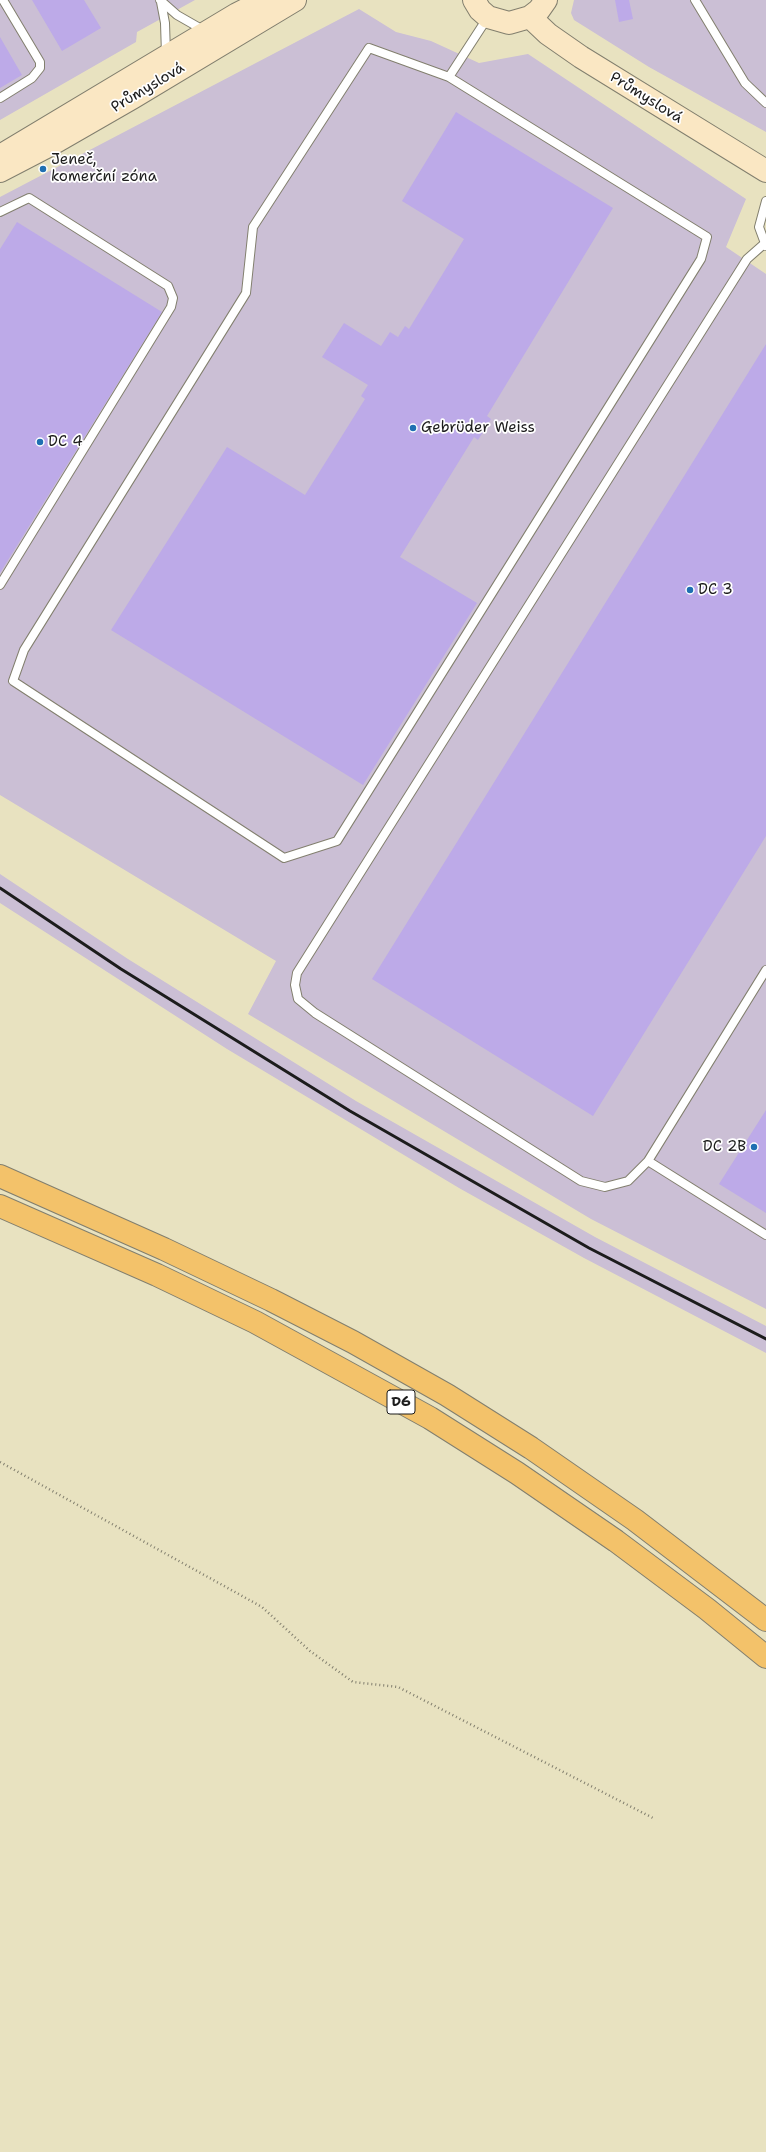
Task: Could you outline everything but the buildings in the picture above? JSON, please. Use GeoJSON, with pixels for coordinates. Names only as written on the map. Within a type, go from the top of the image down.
{"type":"FeatureCollection","features":[{"type":"Feature","properties":{"kind":"highway","name":"D6"},"geometry":{"type":"LineString","coordinates":[[0,1176],[164,1248],[271,1300],[353,1342],[447,1395],[531,1448],[635,1520],[766,1620]]}},
{"type":"Feature","properties":{"kind":"highway","name":"D6"},"geometry":{"type":"LineString","coordinates":[[0,1206],[157,1276],[255,1322],[430,1418],[517,1473],[616,1541],[707,1609],[766,1657]]}},
{"type":"Feature","properties":{"kind":"main road","name":"Průmyslová"},"geometry":{"type":"LineString","coordinates":[[0,156],[208,32],[265,0]]}},
{"type":"Feature","properties":{"kind":"main road","name":"Průmyslová"},"geometry":{"type":"LineString","coordinates":[[0,172],[119,105],[295,0]]}},
{"type":"Feature","properties":{"kind":"main road"},"geometry":{"type":"LineString","coordinates":[[474,0],[480,10],[488,17],[509,23],[530,17],[539,10],[546,0]]}},
{"type":"Feature","properties":{"kind":"main road","name":"Průmyslová"},"geometry":{"type":"LineString","coordinates":[[530,17],[548,34],[581,57],[766,171]]}},
{"type":"Feature","properties":{"kind":"lane"},"geometry":{"type":"LineString","coordinates":[[0,98],[32,78],[40,68],[40,62],[3,0]]}},
{"type":"Feature","properties":{"kind":"lane"},"geometry":{"type":"LineString","coordinates":[[695,0],[745,83],[766,103]]}},
{"type":"Feature","properties":{"kind":"lane"},"geometry":{"type":"LineString","coordinates":[[160,1],[177,15],[208,32]]}},
{"type":"Feature","properties":{"kind":"lane"},"geometry":{"type":"LineString","coordinates":[[160,1],[164,23],[166,57]]}},
{"type":"Feature","properties":{"kind":"lane"},"geometry":{"type":"LineString","coordinates":[[449,77],[488,17]]}},
{"type":"Feature","properties":{"kind":"lane"},"geometry":{"type":"LineString","coordinates":[[369,48],[449,77],[707,238],[701,259],[337,841],[284,858],[13,681],[24,650],[246,294],[253,227],[369,48]]}},
{"type":"Feature","properties":{"kind":"lane"},"geometry":{"type":"LineString","coordinates":[[0,212],[29,198],[168,286],[173,298],[171,307],[0,586]]}},
{"type":"Feature","properties":{"kind":"lane"},"geometry":{"type":"LineString","coordinates":[[766,201],[759,227],[765,245],[747,259],[297,973],[295,985],[298,998],[315,1013],[582,1181],[605,1187],[628,1181],[648,1161],[766,970]]}},
{"type":"Feature","properties":{"kind":"lane"},"geometry":{"type":"LineString","coordinates":[[648,1161],[766,1235]]}},
{"type":"Feature","properties":{"kind":"path"},"geometry":{"type":"LineString","coordinates":[[0,1462],[262,1607],[310,1651],[353,1682],[398,1687],[653,1818]]}},
{"type":"Feature","properties":{"kind":"shaded area"},"geometry":{"type":"Polygon","coordinates":[[[0,0],[195,0],[137,32],[136,42],[0,120],[0,0]]]}},
{"type":"Feature","properties":{"kind":"shaded area"},"geometry":{"type":"Polygon","coordinates":[[[574,0],[766,0],[766,132],[649,67],[574,20],[571,13],[574,0]]]}},
{"type":"Feature","properties":{"kind":"shaded area"},"geometry":{"type":"Polygon","coordinates":[[[359,9],[396,32],[431,41],[479,63],[528,54],[746,199],[726,247],[766,274],[766,1309],[591,1219],[248,1014],[276,961],[0,795],[0,197],[359,9]]]}},
{"type":"Feature","properties":{"kind":"shaded area"},"geometry":{"type":"Polygon","coordinates":[[[0,874],[128,959],[356,1101],[595,1237],[766,1326],[766,1353],[584,1258],[459,1188],[227,1049],[0,903],[0,874]]]}},
{"type":"Feature","properties":{"kind":"railway"},"geometry":{"type":"LineString","coordinates":[[0,888],[121,969],[350,1111],[589,1248],[766,1339]]}},
{"type":"Feature","properties":{"kind":"place","name":"Jeneč, komerční zóna"},"geometry":{"type":"Point","coordinates":[43,169]}},
{"type":"Feature","properties":{"kind":"place","name":"Gebrüder Weiss"},"geometry":{"type":"Point","coordinates":[413,428]}},
{"type":"Feature","properties":{"kind":"place","name":"DC 4"},"geometry":{"type":"Point","coordinates":[40,442]}},
{"type":"Feature","properties":{"kind":"place","name":"DC 3"},"geometry":{"type":"Point","coordinates":[690,590]}},
{"type":"Feature","properties":{"kind":"place","name":"DC 2B"},"geometry":{"type":"Point","coordinates":[754,1147]}}]}
